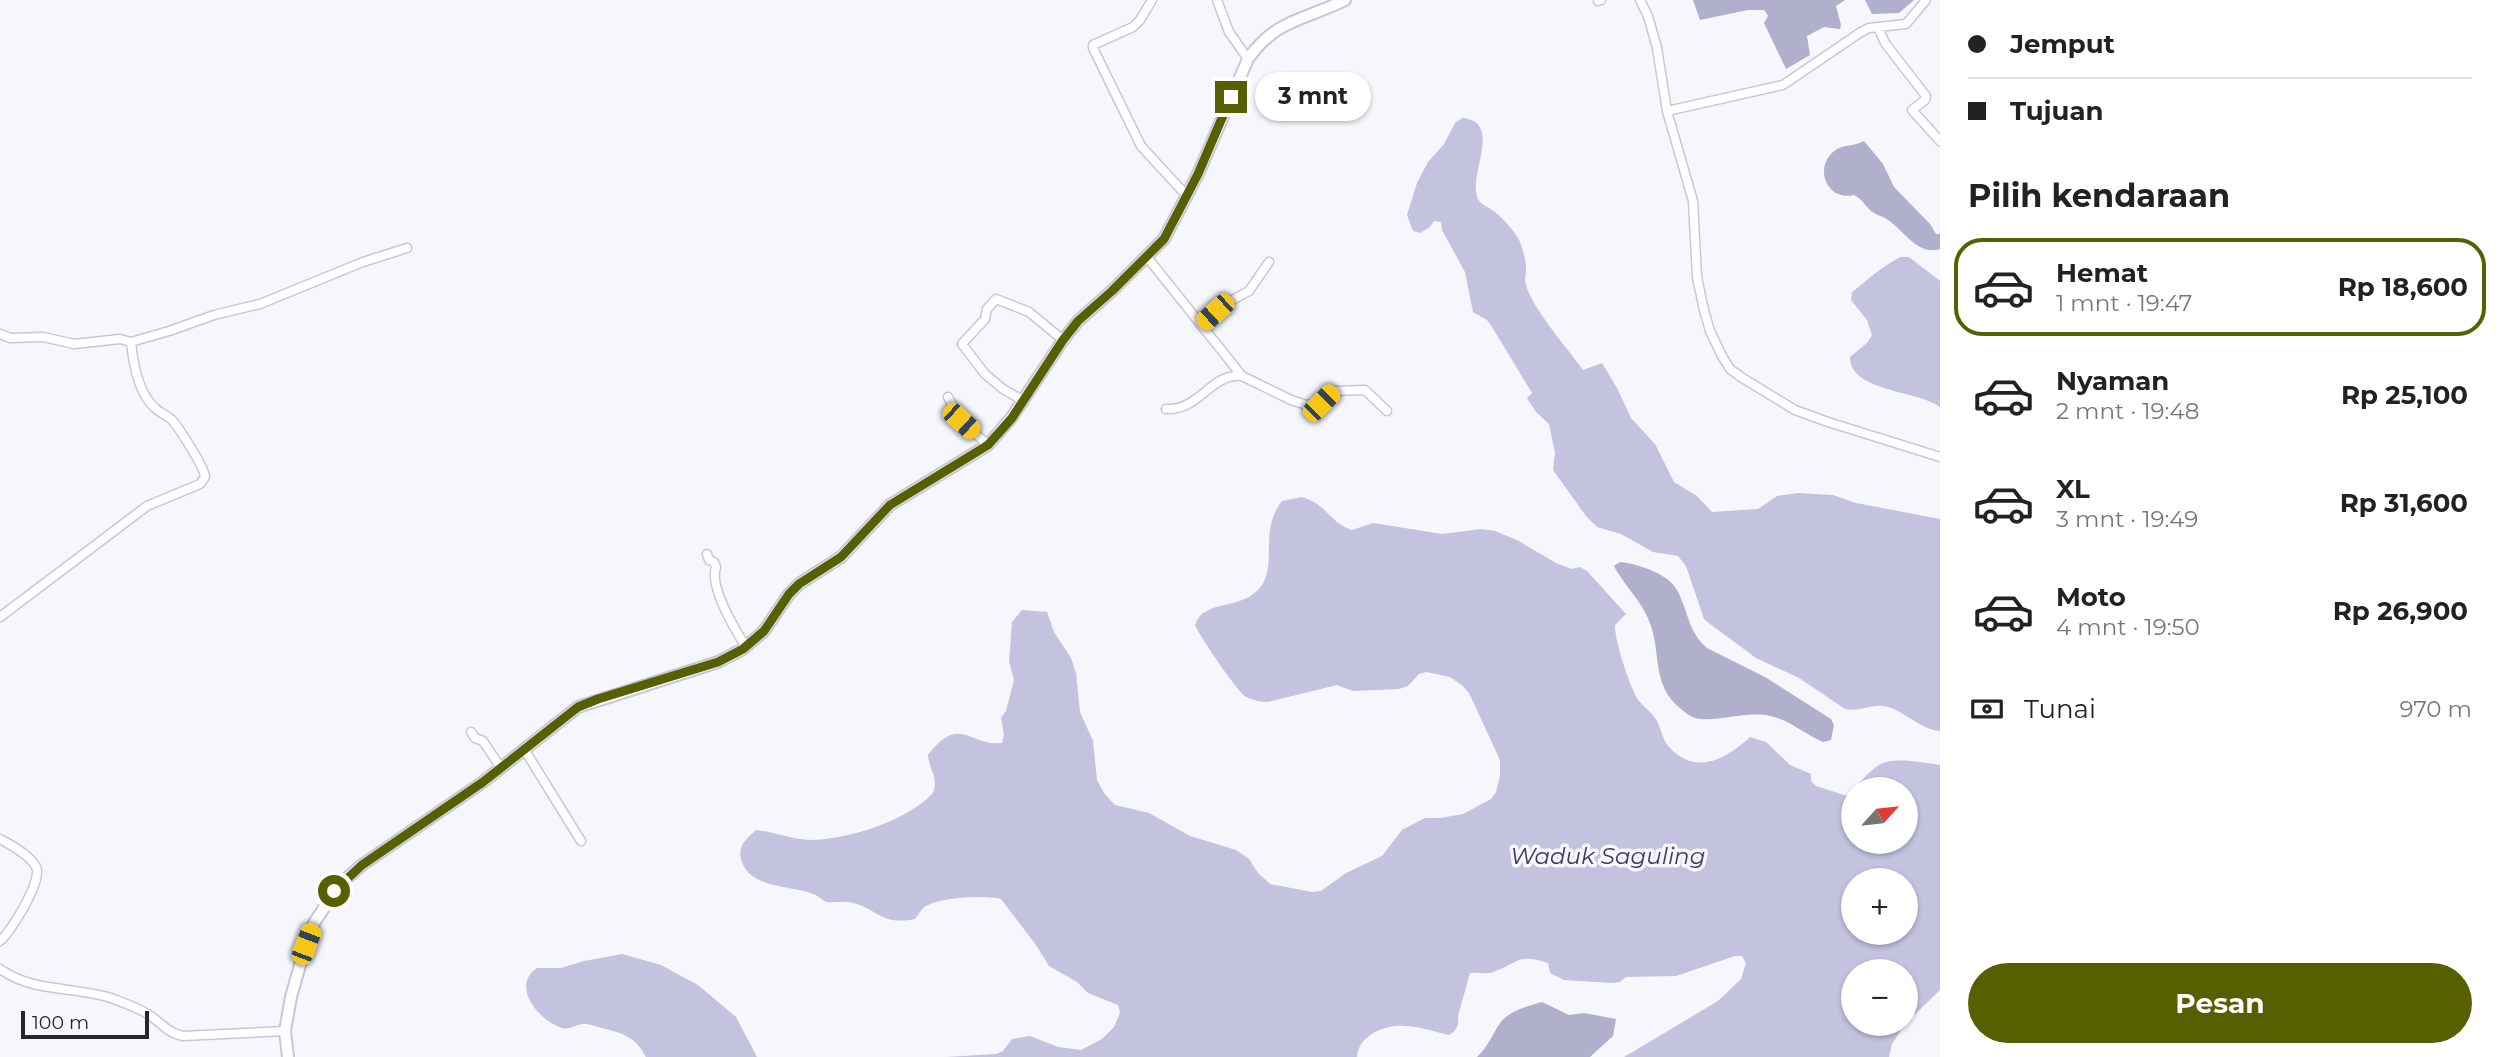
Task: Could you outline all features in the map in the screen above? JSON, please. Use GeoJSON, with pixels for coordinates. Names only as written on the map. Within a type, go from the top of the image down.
{"type":"FeatureCollection","features":[{"type":"Feature","properties":{"kind":"main road"},"geometry":{"type":"LineString","coordinates":[[288,1057],[285,1031],[291,998],[314,923],[334,891],[362,865],[501,768],[578,707],[718,662],[746,647],[764,631],[799,584],[841,557],[890,505],[988,445],[1024,401],[1078,321],[1164,239],[1198,174],[1255,48],[1276,28],[1345,0]]}},
{"type":"Feature","properties":{"kind":"street"},"geometry":{"type":"LineString","coordinates":[[1152,0],[1133,27],[1093,45],[1093,48],[1141,146],[1186,195]]}},
{"type":"Feature","properties":{"kind":"street"},"geometry":{"type":"LineString","coordinates":[[1217,0],[1229,32],[1248,59]]}},
{"type":"Feature","properties":{"kind":"street"},"geometry":{"type":"LineString","coordinates":[[1640,0],[1648,16],[1657,48],[1667,111],[1693,201],[1698,277],[1704,310],[1710,331],[1730,369],[1795,410],[1940,457]]}},
{"type":"Feature","properties":{"kind":"street"},"geometry":{"type":"LineString","coordinates":[[1667,111],[1783,85],[1861,32],[1906,24],[1926,0]]}},
{"type":"Feature","properties":{"kind":"street"},"geometry":{"type":"LineString","coordinates":[[1878,27],[1885,43],[1926,96],[1925,100],[1912,110],[1940,141]]}},
{"type":"Feature","properties":{"kind":"street"},"geometry":{"type":"LineString","coordinates":[[0,334],[10,338],[43,337],[74,344],[120,339],[131,342],[214,315],[260,304],[363,262],[407,248]]}},
{"type":"Feature","properties":{"kind":"street"},"geometry":{"type":"LineString","coordinates":[[1147,257],[1242,376],[1307,405],[1321,403],[1333,391],[1365,390],[1387,411]]}},
{"type":"Feature","properties":{"kind":"street"},"geometry":{"type":"LineString","coordinates":[[1201,324],[1223,305],[1249,291],[1269,262]]}},
{"type":"Feature","properties":{"kind":"street"},"geometry":{"type":"LineString","coordinates":[[1024,401],[985,374],[962,344],[985,319],[987,309],[996,299],[1029,312],[1063,340]]}},
{"type":"Feature","properties":{"kind":"street"},"geometry":{"type":"LineString","coordinates":[[0,617],[147,506],[204,481],[205,472],[202,465],[174,422],[153,407],[145,393],[137,373],[131,342]]}},
{"type":"Feature","properties":{"kind":"street"},"geometry":{"type":"LineString","coordinates":[[1166,410],[1195,402],[1223,379],[1242,376]]}},
{"type":"Feature","properties":{"kind":"street"},"geometry":{"type":"LineString","coordinates":[[948,397],[961,421],[988,445]]}},
{"type":"Feature","properties":{"kind":"street"},"geometry":{"type":"LineString","coordinates":[[707,554],[709,561],[714,562],[716,567],[714,574],[723,610],[729,615],[746,647]]}},
{"type":"Feature","properties":{"kind":"street"},"geometry":{"type":"LineString","coordinates":[[471,732],[475,738],[482,741],[501,768]]}},
{"type":"Feature","properties":{"kind":"street"},"geometry":{"type":"LineString","coordinates":[[524,749],[580,841]]}},
{"type":"Feature","properties":{"kind":"street"},"geometry":{"type":"LineString","coordinates":[[0,839],[35,865],[38,877],[12,930],[0,941]]}},
{"type":"Feature","properties":{"kind":"street"},"geometry":{"type":"LineString","coordinates":[[0,969],[42,987],[108,998],[151,1016],[173,1034],[183,1036],[285,1031]]}},
{"type":"Feature","properties":{"kind":"shaded area"},"geometry":{"type":"Polygon","coordinates":[[[1693,0],[1845,0],[1836,6],[1840,29],[1824,27],[1807,36],[1810,55],[1786,69],[1764,23],[1768,16],[1764,10],[1748,10],[1700,20],[1693,0]]]}},
{"type":"Feature","properties":{"kind":"shaded area"},"geometry":{"type":"Polygon","coordinates":[[[1865,0],[1914,0],[1899,13],[1872,14],[1865,0]]]}},
{"type":"Feature","properties":{"kind":"shaded area"},"geometry":{"type":"Polygon","coordinates":[[[1864,141],[1883,164],[1894,187],[1930,224],[1936,234],[1940,234],[1940,249],[1924,249],[1854,195],[1844,196],[1830,188],[1824,172],[1829,156],[1837,149],[1864,141]]]}},
{"type":"Feature","properties":{"kind":"shaded area"},"geometry":{"type":"Polygon","coordinates":[[[1620,562],[1643,567],[1673,584],[1692,628],[1707,648],[1765,677],[1831,719],[1834,725],[1831,740],[1823,742],[1770,716],[1700,719],[1681,709],[1665,691],[1651,626],[1644,610],[1614,566],[1620,562]]]}},
{"type":"Feature","properties":{"kind":"shaded area"},"geometry":{"type":"Polygon","coordinates":[[[1542,1002],[1569,1015],[1584,1013],[1616,1019],[1613,1036],[1590,1057],[1477,1057],[1508,1015],[1542,1002]]]}},
{"type":"Feature","properties":{"kind":"water"},"geometry":{"type":"Polygon","coordinates":[[[1462,118],[1474,121],[1481,128],[1483,138],[1476,186],[1478,199],[1495,212],[1518,238],[1525,261],[1525,283],[1535,305],[1583,370],[1602,363],[1631,418],[1655,444],[1674,482],[1697,496],[1712,512],[1758,509],[1777,496],[1798,493],[1833,495],[1856,503],[1940,519],[1940,731],[1925,727],[1899,711],[1884,706],[1845,709],[1799,678],[1756,658],[1704,619],[1686,566],[1678,556],[1653,552],[1621,534],[1597,527],[1586,516],[1553,470],[1555,453],[1549,424],[1536,412],[1527,398],[1532,393],[1487,320],[1473,312],[1465,272],[1442,230],[1441,222],[1434,221],[1420,233],[1413,231],[1407,215],[1417,183],[1428,162],[1444,144],[1455,123],[1462,118]]]}},
{"type":"Feature","properties":{"kind":"water"},"geometry":{"type":"Polygon","coordinates":[[[1901,257],[1909,257],[1940,281],[1940,407],[1930,401],[1873,384],[1853,368],[1850,357],[1868,342],[1872,335],[1867,320],[1851,300],[1852,292],[1901,257]]]}},
{"type":"Feature","properties":{"kind":"water","name":"Waduk Saguling"},"geometry":{"type":"Polygon","coordinates":[[[1302,497],[1317,504],[1339,523],[1352,530],[1373,523],[1442,534],[1482,529],[1495,531],[1517,540],[1556,563],[1572,569],[1580,567],[1587,571],[1626,614],[1615,625],[1624,665],[1636,697],[1655,718],[1669,747],[1690,761],[1701,763],[1732,752],[1750,737],[1766,742],[1790,765],[1811,774],[1811,781],[1816,786],[1841,794],[1841,854],[1918,854],[1918,777],[1865,777],[1879,765],[1889,761],[1940,765],[1940,990],[1918,1011],[1918,959],[1841,959],[1841,1036],[1897,1036],[1889,1057],[1624,1057],[1718,1001],[1741,979],[1746,963],[1742,956],[1735,956],[1676,976],[1626,977],[1620,982],[1612,983],[1564,980],[1550,973],[1548,963],[1518,960],[1490,973],[1470,973],[1458,1025],[1449,1035],[1410,1026],[1389,1027],[1367,1037],[1357,1057],[946,1057],[996,1054],[1003,1051],[1012,1039],[1030,1036],[1058,1047],[1081,1050],[1102,1039],[1114,1027],[1120,1013],[1118,1005],[1088,993],[1077,982],[1049,966],[1001,899],[974,897],[933,903],[925,907],[915,919],[903,921],[886,918],[859,905],[827,902],[804,891],[763,882],[747,871],[740,852],[746,840],[756,830],[809,840],[841,837],[876,827],[908,812],[933,793],[934,778],[928,755],[948,736],[965,735],[981,741],[1002,743],[1004,735],[1001,718],[1006,711],[1014,680],[1009,662],[1012,622],[1022,610],[1047,612],[1054,632],[1071,658],[1076,673],[1080,712],[1093,741],[1097,780],[1104,793],[1115,805],[1149,813],[1190,836],[1236,850],[1249,859],[1258,873],[1270,884],[1312,892],[1321,891],[1346,873],[1382,856],[1402,830],[1425,818],[1463,814],[1491,799],[1496,792],[1500,776],[1500,760],[1469,693],[1450,677],[1426,672],[1419,674],[1408,686],[1399,689],[1353,691],[1337,685],[1268,702],[1246,697],[1235,685],[1195,625],[1206,611],[1245,599],[1262,585],[1268,566],[1271,523],[1282,501],[1302,497]]]}},
{"type":"Feature","properties":{"kind":"water"},"geometry":{"type":"Polygon","coordinates":[[[622,954],[661,965],[698,985],[736,1017],[757,1057],[646,1057],[637,1043],[613,1031],[586,1024],[562,1028],[553,1024],[537,1011],[531,1002],[526,984],[529,975],[537,968],[561,968],[622,954]]]}},
{"type":"Feature","properties":{"kind":"route"},"geometry":{"type":"LineString","coordinates":[[334,891],[362,865],[483,782],[578,707],[718,662],[743,649],[764,631],[799,584],[841,557],[890,505],[988,445],[1012,418],[1078,321],[1164,239],[1198,174],[1231,97]]}}]}
